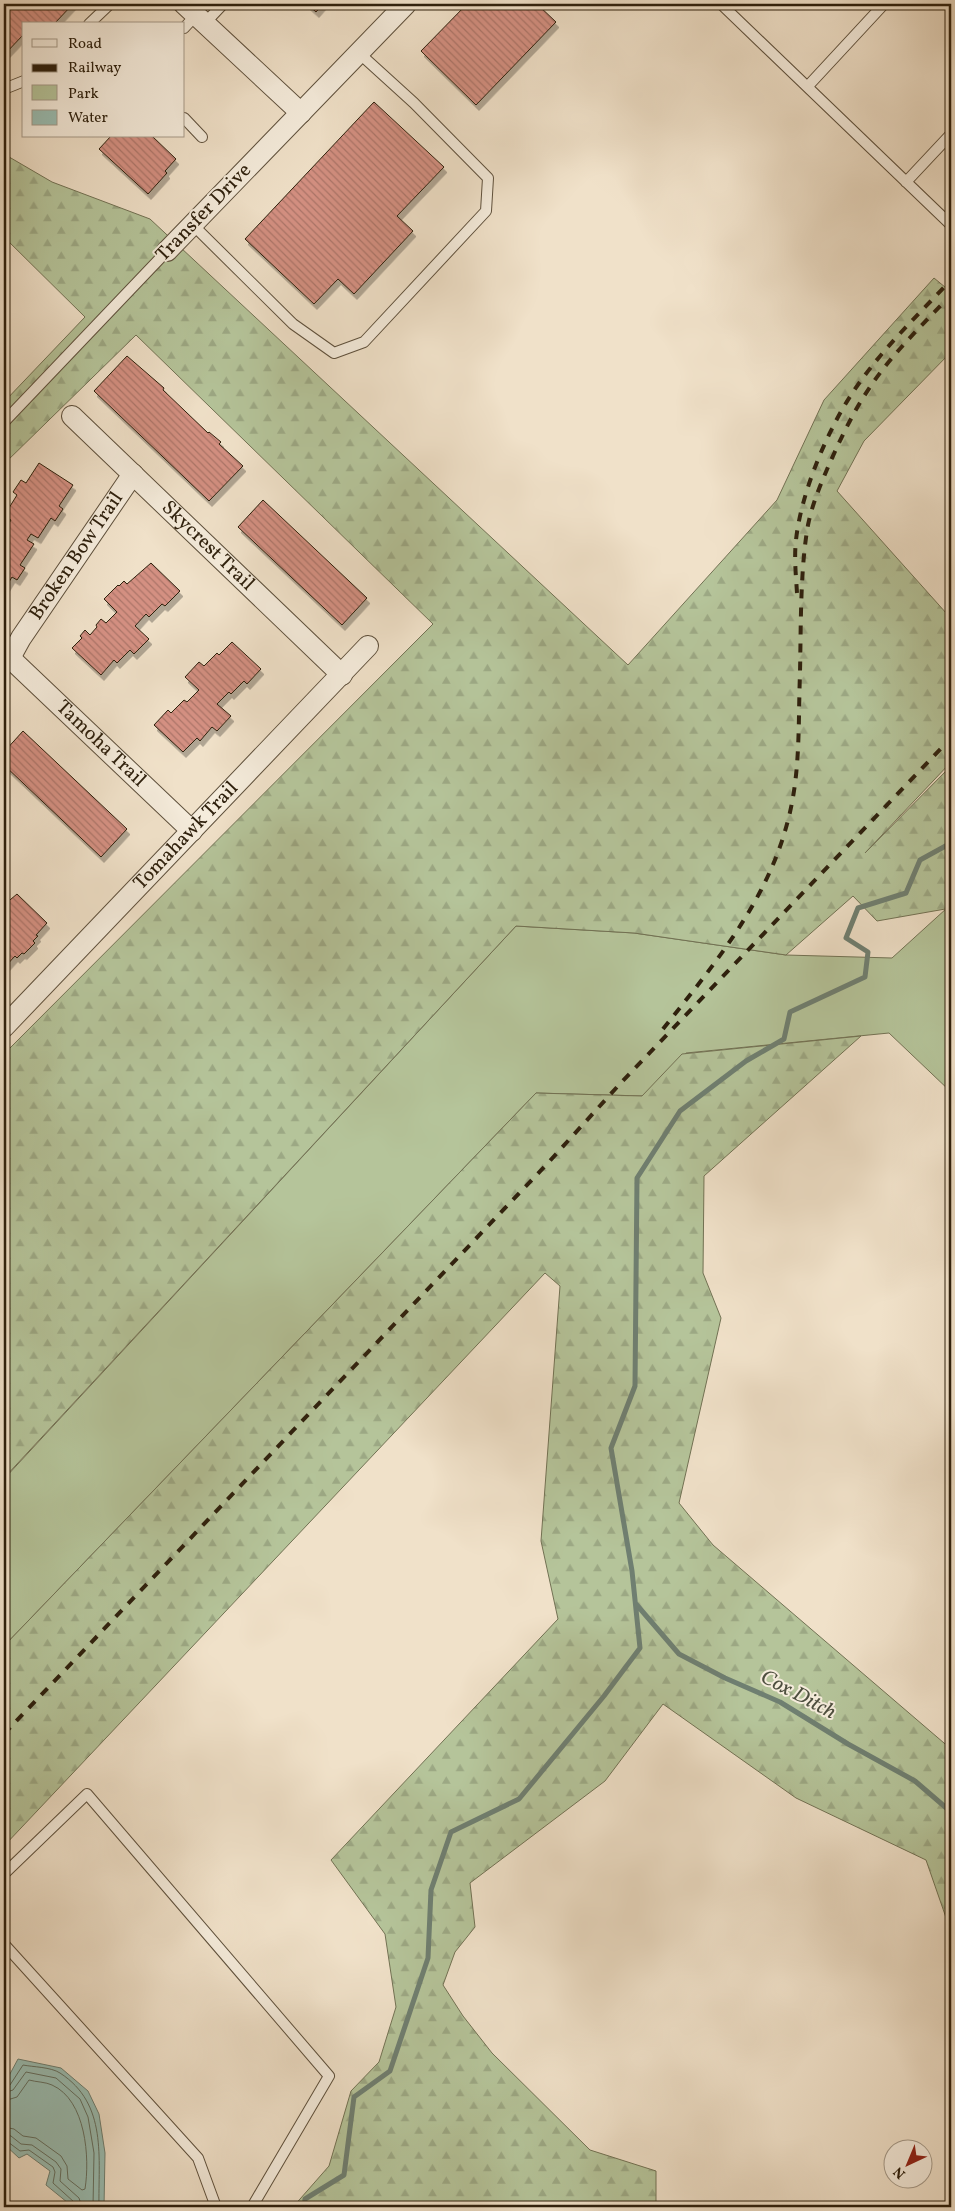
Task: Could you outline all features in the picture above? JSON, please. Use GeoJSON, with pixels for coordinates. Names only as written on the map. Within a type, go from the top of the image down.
{"type":"FeatureCollection","features":[{"type":"Feature","properties":{"kind":"street","name":"Transfer Drive"},"geometry":{"type":"LineString","coordinates":[[167,251],[406,4]]}},
{"type":"Feature","properties":{"kind":"street"},"geometry":{"type":"LineString","coordinates":[[192,17],[300,113]]}},
{"type":"Feature","properties":{"kind":"street","name":"Skycrest Trail"},"geometry":{"type":"LineString","coordinates":[[72,416],[342,675]]}},
{"type":"Feature","properties":{"kind":"street","name":"Broken Bow Trail"},"geometry":{"type":"LineString","coordinates":[[7,660],[133,474]]}},
{"type":"Feature","properties":{"kind":"street","name":"Tomahawk Trail"},"geometry":{"type":"LineString","coordinates":[[4,1027],[368,646]]}},
{"type":"Feature","properties":{"kind":"street","name":"Tamoha Trail"},"geometry":{"type":"LineString","coordinates":[[7,660],[192,831]]}},
{"type":"Feature","properties":{"kind":"lane"},"geometry":{"type":"LineString","coordinates":[[91,22],[110,4]]}},
{"type":"Feature","properties":{"kind":"lane"},"geometry":{"type":"LineString","coordinates":[[192,17],[223,4]]}},
{"type":"Feature","properties":{"kind":"lane"},"geometry":{"type":"LineString","coordinates":[[721,4],[951,225]]}},
{"type":"Feature","properties":{"kind":"lane"},"geometry":{"type":"LineString","coordinates":[[808,86],[884,4]]}},
{"type":"Feature","properties":{"kind":"lane"},"geometry":{"type":"LineString","coordinates":[[193,225],[293,324],[334,353],[364,342],[486,211],[488,178],[414,103],[358,53]]}},
{"type":"Feature","properties":{"kind":"lane"},"geometry":{"type":"LineString","coordinates":[[4,89],[22,82]]}},
{"type":"Feature","properties":{"kind":"lane"},"geometry":{"type":"LineString","coordinates":[[185,119],[202,137]]}},
{"type":"Feature","properties":{"kind":"lane"},"geometry":{"type":"LineString","coordinates":[[906,182],[951,134]]}},
{"type":"Feature","properties":{"kind":"lane","name":"Transfer Drive"},"geometry":{"type":"LineString","coordinates":[[4,422],[167,251]]}},
{"type":"Feature","properties":{"kind":"lane"},"geometry":{"type":"LineString","coordinates":[[4,1874],[87,1794],[329,2076],[252,2207]]}},
{"type":"Feature","properties":{"kind":"lane"},"geometry":{"type":"LineString","coordinates":[[4,1944],[198,2158],[216,2207]]}},
{"type":"Feature","properties":{"kind":"green space"},"geometry":{"type":"Polygon","coordinates":[[[4,154],[52,182],[150,219],[628,665],[777,500],[824,400],[934,278],[951,292],[951,352],[864,441],[837,491],[947,614],[951,612],[951,762],[865,853],[951,766],[951,908],[877,921],[853,896],[786,955],[634,933],[516,926],[4,1478],[4,1054],[433,624],[136,335],[4,464],[4,402],[85,317],[4,237],[4,154]]]}},
{"type":"Feature","properties":{"kind":"green space"},"geometry":{"type":"Polygon","coordinates":[[[947,908],[951,908],[951,1092],[889,1033],[686,1053],[643,1096],[536,1093],[4,1646],[4,1479],[516,926],[634,933],[786,955],[892,958],[947,908]]]}},
{"type":"Feature","properties":{"kind":"green space"},"geometry":{"type":"Polygon","coordinates":[[[861,1036],[704,1176],[703,1273],[721,1318],[679,1503],[713,1545],[951,1749],[951,1932],[926,1860],[796,1798],[663,1704],[605,1781],[470,1883],[475,1927],[455,1952],[443,1985],[463,2016],[492,2053],[590,2150],[656,2171],[656,2207],[293,2207],[329,2166],[351,2091],[379,2062],[396,2007],[385,1934],[331,1860],[558,1619],[541,1541],[560,1286],[545,1273],[4,1846],[4,1646],[536,1093],[642,1096],[682,1054],[861,1036]]]}},
{"type":"Feature","properties":{"kind":"water"},"geometry":{"type":"Polygon","coordinates":[[[18,2059],[61,2068],[88,2091],[99,2114],[105,2153],[104,2207],[73,2207],[46,2185],[50,2171],[27,2154],[19,2158],[4,2144],[4,2085],[18,2059]]]}},
{"type":"Feature","properties":{"kind":"building"},"geometry":{"type":"Polygon","coordinates":[[[4,4],[73,4],[56,22],[22,22],[22,36],[4,55],[4,4]]]}},
{"type":"Feature","properties":{"kind":"building"},"geometry":{"type":"Polygon","coordinates":[[[307,4],[323,4],[316,12],[307,4]]]}},
{"type":"Feature","properties":{"kind":"building"},"geometry":{"type":"Polygon","coordinates":[[[467,4],[537,4],[556,22],[476,105],[421,51],[467,4]]]}},
{"type":"Feature","properties":{"kind":"building"},"geometry":{"type":"Polygon","coordinates":[[[374,102],[444,167],[397,216],[413,231],[354,294],[338,279],[314,304],[245,239],[374,102]]]}},
{"type":"Feature","properties":{"kind":"building"},"geometry":{"type":"Polygon","coordinates":[[[109,138],[154,138],[176,159],[165,171],[167,173],[148,194],[99,149],[109,138]]]}},
{"type":"Feature","properties":{"kind":"building"},"geometry":{"type":"Polygon","coordinates":[[[127,356],[164,388],[163,390],[208,433],[221,442],[219,444],[243,466],[209,501],[94,391],[127,356]]]}},
{"type":"Feature","properties":{"kind":"building"},"geometry":{"type":"Polygon","coordinates":[[[39,463],[73,485],[59,506],[63,509],[55,521],[51,518],[38,538],[31,534],[27,540],[34,544],[20,565],[25,568],[17,580],[12,577],[4,590],[4,524],[7,526],[11,520],[4,516],[17,495],[13,492],[21,480],[26,483],[39,463]]]}},
{"type":"Feature","properties":{"kind":"building"},"geometry":{"type":"Polygon","coordinates":[[[263,500],[367,598],[342,625],[238,527],[263,500]]]}},
{"type":"Feature","properties":{"kind":"building"},"geometry":{"type":"Polygon","coordinates":[[[151,563],[180,591],[165,606],[162,604],[149,617],[146,614],[135,626],[149,639],[134,654],[130,650],[117,663],[114,660],[101,675],[72,648],[82,638],[80,636],[85,630],[90,635],[101,619],[106,623],[117,612],[104,599],[118,585],[124,581],[127,584],[151,563]]]}},
{"type":"Feature","properties":{"kind":"building"},"geometry":{"type":"Polygon","coordinates":[[[232,642],[261,669],[247,684],[244,681],[217,704],[231,716],[217,731],[212,727],[200,741],[197,738],[183,752],[154,725],[168,710],[171,713],[184,700],[187,702],[199,690],[185,677],[199,662],[204,666],[232,642]]]}},
{"type":"Feature","properties":{"kind":"building"},"geometry":{"type":"Polygon","coordinates":[[[23,731],[127,829],[101,857],[4,765],[4,752],[23,731]]]}},
{"type":"Feature","properties":{"kind":"building"},"geometry":{"type":"Polygon","coordinates":[[[17,894],[47,923],[36,935],[38,936],[33,941],[35,943],[24,954],[22,953],[17,958],[15,956],[4,968],[4,905],[17,894]]]}},
{"type":"Feature","properties":{"kind":"waterway"},"geometry":{"type":"LineString","coordinates":[[304,2207],[305,2199],[344,2175],[354,2097],[390,2071],[428,1958],[431,1890],[451,1832],[519,1799],[604,1696],[640,1648],[632,1571],[611,1448],[635,1386],[637,1178],[680,1111],[746,1061],[784,1039],[790,1012],[865,977],[868,952],[846,938],[858,908],[906,893],[920,860],[951,843]]}},
{"type":"Feature","properties":{"kind":"waterway","name":"Cox Ditch"},"geometry":{"type":"LineString","coordinates":[[636,1604],[679,1654],[725,1678],[780,1702],[848,1744],[915,1781],[951,1812]]}},
{"type":"Feature","properties":{"kind":"railway"},"geometry":{"type":"LineString","coordinates":[[797,593],[795,553],[803,503],[809,483],[834,425],[853,392],[875,362],[951,280]]}},
{"type":"Feature","properties":{"kind":"railway"},"geometry":{"type":"LineString","coordinates":[[663,1029],[719,957],[752,907],[778,853],[787,824],[797,767],[801,599],[805,542],[819,488],[847,426],[870,387],[898,351],[951,295]]}},
{"type":"Feature","properties":{"kind":"railway"},"geometry":{"type":"LineString","coordinates":[[4,1734],[547,1164],[618,1086],[951,738]]}}]}
